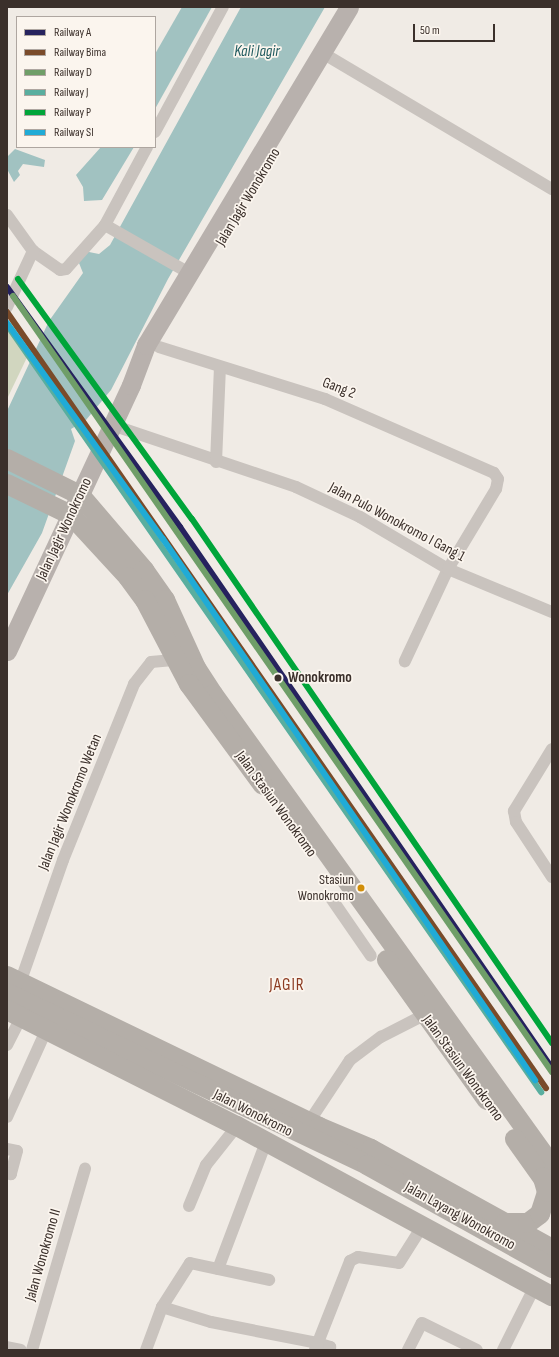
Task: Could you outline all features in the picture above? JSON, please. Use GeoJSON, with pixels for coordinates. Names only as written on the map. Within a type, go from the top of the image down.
{"type":"FeatureCollection","features":[{"type":"Feature","properties":{"kind":"highway"},"geometry":{"type":"LineString","coordinates":[[7,459],[80,495]]}},
{"type":"Feature","properties":{"kind":"highway"},"geometry":{"type":"LineString","coordinates":[[7,484],[71,515]]}},
{"type":"Feature","properties":{"kind":"highway","name":"Jalan Stasiun Wonokromo"},"geometry":{"type":"LineString","coordinates":[[80,495],[157,588],[196,668],[213,694],[549,1178]]}},
{"type":"Feature","properties":{"kind":"highway","name":"Jalan Stasiun Wonokromo"},"geometry":{"type":"LineString","coordinates":[[71,515],[137,588],[189,684],[350,915],[368,946],[424,1015],[549,1178]]}},
{"type":"Feature","properties":{"kind":"highway","name":"Jalan Wonokromo"},"geometry":{"type":"LineString","coordinates":[[11,984],[28,1003],[53,1015],[307,1127],[378,1153],[552,1249]]}},
{"type":"Feature","properties":{"kind":"highway","name":"Jalan Wonokromo"},"geometry":{"type":"LineString","coordinates":[[11,984],[307,1127],[327,1160],[546,1279],[552,1296]]}},
{"type":"Feature","properties":{"kind":"highway","name":"Jalan Wonokromo"},"geometry":{"type":"LineString","coordinates":[[7,1010],[237,1126],[423,1225],[546,1279]]}},
{"type":"Feature","properties":{"kind":"highway","name":"Jalan Layang Wonokromo"},"geometry":{"type":"LineString","coordinates":[[307,1127],[367,1165],[432,1200],[546,1279]]}},
{"type":"Feature","properties":{"kind":"highway"},"geometry":{"type":"LineString","coordinates":[[505,1223],[528,1223],[540,1214],[547,1192],[549,1178]]}},
{"type":"Feature","properties":{"kind":"main road","name":"Jalan Jagir Wonokromo"},"geometry":{"type":"LineString","coordinates":[[131,385],[158,347],[349,7]]}},
{"type":"Feature","properties":{"kind":"main road","name":"Jalan Jagir Wonokromo"},"geometry":{"type":"LineString","coordinates":[[7,651],[131,385],[146,345],[183,270],[235,208],[362,7]]}},
{"type":"Feature","properties":{"kind":"street"},"geometry":{"type":"LineString","coordinates":[[156,130],[223,7]]}},
{"type":"Feature","properties":{"kind":"street"},"geometry":{"type":"LineString","coordinates":[[331,58],[552,189]]}},
{"type":"Feature","properties":{"kind":"street"},"geometry":{"type":"LineString","coordinates":[[7,215],[33,251],[64,270],[108,227],[147,148]]}},
{"type":"Feature","properties":{"kind":"street"},"geometry":{"type":"LineString","coordinates":[[108,227],[183,270]]}},
{"type":"Feature","properties":{"kind":"street"},"geometry":{"type":"LineString","coordinates":[[7,307],[33,251]]}},
{"type":"Feature","properties":{"kind":"street","name":"Gang 2"},"geometry":{"type":"LineString","coordinates":[[158,347],[220,368],[325,399],[494,473],[498,479],[448,569]]}},
{"type":"Feature","properties":{"kind":"street"},"geometry":{"type":"LineString","coordinates":[[216,462],[220,368]]}},
{"type":"Feature","properties":{"kind":"street","name":"Jalan Pulo Wonokromo I Gang 1"},"geometry":{"type":"LineString","coordinates":[[112,425],[216,462],[296,487],[330,502],[448,569],[552,612]]}},
{"type":"Feature","properties":{"kind":"street"},"geometry":{"type":"LineString","coordinates":[[406,660],[448,569]]}},
{"type":"Feature","properties":{"kind":"street","name":"Jalan Jagir Wonokromo Wetan"},"geometry":{"type":"LineString","coordinates":[[11,984],[134,684],[152,662],[176,660]]}},
{"type":"Feature","properties":{"kind":"street"},"geometry":{"type":"LineString","coordinates":[[552,749],[514,811],[516,822],[552,878]]}},
{"type":"Feature","properties":{"kind":"street"},"geometry":{"type":"LineString","coordinates":[[332,898],[350,915]]}},
{"type":"Feature","properties":{"kind":"street"},"geometry":{"type":"LineString","coordinates":[[7,1045],[28,1003]]}},
{"type":"Feature","properties":{"kind":"street"},"geometry":{"type":"LineString","coordinates":[[7,1117],[53,1015]]}},
{"type":"Feature","properties":{"kind":"street"},"geometry":{"type":"LineString","coordinates":[[307,1127],[350,1060],[381,1037],[424,1015]]}},
{"type":"Feature","properties":{"kind":"street"},"geometry":{"type":"LineString","coordinates":[[189,1206],[206,1165],[237,1126]]}},
{"type":"Feature","properties":{"kind":"street"},"geometry":{"type":"LineString","coordinates":[[218,1269],[266,1142]]}},
{"type":"Feature","properties":{"kind":"street"},"geometry":{"type":"LineString","coordinates":[[7,1149],[17,1151],[11,1174],[7,1173]]}},
{"type":"Feature","properties":{"kind":"street","name":"Jalan Wonokromo II"},"geometry":{"type":"LineString","coordinates":[[32,1350],[85,1169]]}},
{"type":"Feature","properties":{"kind":"street"},"geometry":{"type":"LineString","coordinates":[[316,1346],[350,1261],[358,1257],[400,1263],[423,1225]]}},
{"type":"Feature","properties":{"kind":"street"},"geometry":{"type":"LineString","coordinates":[[146,1350],[162,1307],[190,1263],[270,1280]]}},
{"type":"Feature","properties":{"kind":"street"},"geometry":{"type":"LineString","coordinates":[[503,1350],[546,1279]]}},
{"type":"Feature","properties":{"kind":"street"},"geometry":{"type":"LineString","coordinates":[[162,1307],[211,1322],[316,1346],[330,1347],[329,1350]]}},
{"type":"Feature","properties":{"kind":"street"},"geometry":{"type":"LineString","coordinates":[[408,1350],[422,1323],[477,1350]]}},
{"type":"Feature","properties":{"kind":"street"},"geometry":{"type":"LineString","coordinates":[[7,1348],[21,1350]]}},
{"type":"Feature","properties":{"kind":"green space"},"geometry":{"type":"Polygon","coordinates":[[[11,318],[33,345],[7,399],[7,325],[11,318]]]}},
{"type":"Feature","properties":{"kind":"water"},"geometry":{"type":"Polygon","coordinates":[[[182,7],[212,7],[156,107],[156,52],[182,7]]]}},
{"type":"Feature","properties":{"kind":"water","name":"Kali Jagir"},"geometry":{"type":"Polygon","coordinates":[[[241,7],[325,7],[168,279],[111,390],[86,420],[71,429],[75,441],[42,533],[7,595],[7,411],[49,321],[83,273],[79,263],[84,251],[99,254],[110,245],[241,7]]]}},
{"type":"Feature","properties":{"kind":"water"},"geometry":{"type":"Polygon","coordinates":[[[100,148],[133,148],[102,200],[84,201],[83,187],[76,175],[100,148]]]}},
{"type":"Feature","properties":{"kind":"water"},"geometry":{"type":"Polygon","coordinates":[[[15,149],[45,160],[44,167],[23,164],[18,171],[20,175],[14,182],[7,169],[7,157],[15,149]]]}},
{"type":"Feature","properties":{"kind":"rail line","name":"P"},"geometry":{"type":"LineString","coordinates":[[18,279],[192,519],[552,1043]]}},
{"type":"Feature","properties":{"kind":"rail line","name":"A"},"geometry":{"type":"LineString","coordinates":[[7,287],[180,527],[552,1068]]}},
{"type":"Feature","properties":{"kind":"rail line","name":"D"},"geometry":{"type":"LineString","coordinates":[[13,296],[552,1072]]}},
{"type":"Feature","properties":{"kind":"rail line","name":"Bima"},"geometry":{"type":"LineString","coordinates":[[7,312],[546,1088]]}},
{"type":"Feature","properties":{"kind":"rail line","name":"SI"},"geometry":{"type":"LineString","coordinates":[[7,323],[163,539],[535,1080]]}},
{"type":"Feature","properties":{"kind":"rail line","name":"J"},"geometry":{"type":"LineString","coordinates":[[7,325],[541,1092]]}},
{"type":"Feature","properties":{"kind":"place","name":"Wonokromo"},"geometry":{"type":"Point","coordinates":[278,678]}},
{"type":"Feature","properties":{"kind":"place","name":"Stasiun Wonokromo"},"geometry":{"type":"Point","coordinates":[361,888]}},
{"type":"Feature","properties":{"kind":"district","name":"JAGIR"},"geometry":{"type":"Point","coordinates":[287,986]}}]}
